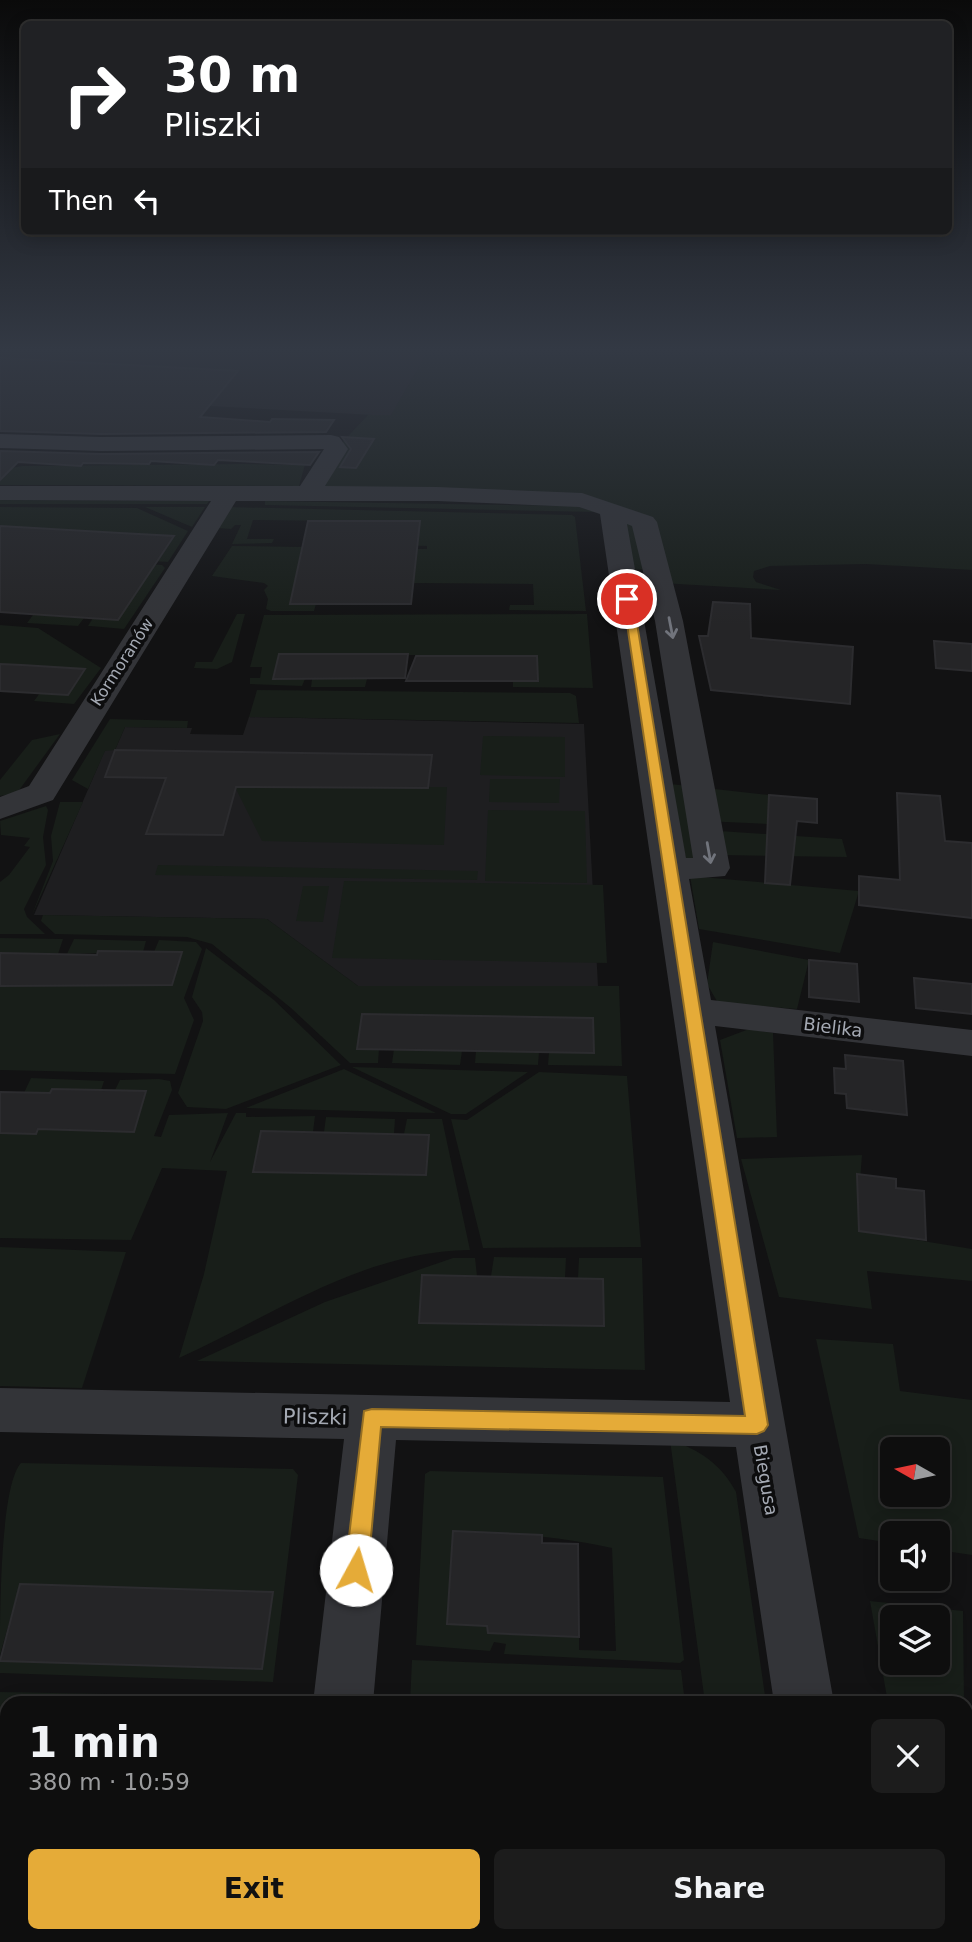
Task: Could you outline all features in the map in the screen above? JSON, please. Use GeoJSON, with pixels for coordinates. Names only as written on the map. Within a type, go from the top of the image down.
{"type":"FeatureCollection","features":[{"type":"Feature","properties":{"kind":"street"},"geometry":{"type":"LineString","coordinates":[[88,444],[144,444]]}},
{"type":"Feature","properties":{"kind":"street"},"geometry":{"type":"LineString","coordinates":[[0,493],[307,495],[336,449],[332,444]]}},
{"type":"Feature","properties":{"kind":"street","name":"Kormoranów"},"geometry":{"type":"LineString","coordinates":[[0,809],[41,793],[228,494]]}},
{"type":"Feature","properties":{"kind":"street","name":"Biegusa"},"geometry":{"type":"LineString","coordinates":[[307,495],[437,494],[582,500],[613,512],[694,1011],[757,1425],[803,1696]]}},
{"type":"Feature","properties":{"kind":"street","name":"Bielika"},"geometry":{"type":"LineString","coordinates":[[694,1011],[972,1044]]}},
{"type":"Feature","properties":{"kind":"street","name":"Pliszki"},"geometry":{"type":"LineString","coordinates":[[0,1410],[757,1425]]}},
{"type":"Feature","properties":{"kind":"street"},"geometry":{"type":"LineString","coordinates":[[344,1696],[372,1418]]}},
{"type":"Feature","properties":{"kind":"shaded area"},"geometry":{"type":"Polygon","coordinates":[[[341,444],[972,444],[972,570],[866,564],[770,566],[754,571],[753,577],[756,582],[781,590],[661,583],[657,569],[622,570],[601,504],[307,495],[341,444]]]}},
{"type":"Feature","properties":{"kind":"shaded area"},"geometry":{"type":"Polygon","coordinates":[[[305,465],[299,486],[0,485],[0,470],[22,466],[305,465]]]}},
{"type":"Feature","properties":{"kind":"shaded area"},"geometry":{"type":"Polygon","coordinates":[[[0,500],[209,501],[207,504],[0,504],[0,500]]]}},
{"type":"Feature","properties":{"kind":"shaded area"},"geometry":{"type":"Polygon","coordinates":[[[265,501],[576,506],[595,512],[265,505],[265,501]]]}},
{"type":"Feature","properties":{"kind":"shaded area"},"geometry":{"type":"Polygon","coordinates":[[[0,507],[137,508],[188,531],[168,562],[135,560],[140,554],[162,555],[175,536],[0,526],[0,507]]]}},
{"type":"Feature","properties":{"kind":"shaded area"},"geometry":{"type":"Polygon","coordinates":[[[145,507],[205,507],[192,527],[145,507]]]}},
{"type":"Feature","properties":{"kind":"shaded area"},"geometry":{"type":"Polygon","coordinates":[[[229,507],[572,515],[575,517],[586,611],[509,610],[510,605],[534,605],[533,584],[295,582],[316,604],[314,611],[271,611],[266,609],[268,599],[264,590],[268,586],[264,583],[212,576],[232,546],[427,549],[427,546],[394,545],[418,540],[420,522],[253,520],[247,539],[274,539],[272,543],[232,544],[241,525],[235,525],[231,529],[217,528],[229,507]]]}},
{"type":"Feature","properties":{"kind":"shaded area"},"geometry":{"type":"Polygon","coordinates":[[[0,555],[162,565],[165,568],[124,629],[88,626],[93,618],[118,620],[133,597],[0,555]]]}},
{"type":"Feature","properties":{"kind":"shaded area"},"geometry":{"type":"Polygon","coordinates":[[[237,614],[245,614],[232,662],[217,669],[194,668],[196,662],[212,662],[237,614]]]}},
{"type":"Feature","properties":{"kind":"shaded area"},"geometry":{"type":"Polygon","coordinates":[[[587,614],[593,688],[513,687],[513,681],[538,681],[537,656],[279,654],[273,679],[305,679],[302,686],[250,684],[250,678],[260,678],[262,667],[250,667],[264,615],[587,614]]]}},
{"type":"Feature","properties":{"kind":"shaded area"},"geometry":{"type":"Polygon","coordinates":[[[33,615],[84,618],[78,626],[27,623],[33,615]]]}},
{"type":"Feature","properties":{"kind":"shaded area"},"geometry":{"type":"Polygon","coordinates":[[[0,625],[38,628],[101,668],[74,704],[34,701],[40,693],[68,695],[85,670],[0,664],[0,625]]]}},
{"type":"Feature","properties":{"kind":"shaded area"},"geometry":{"type":"Polygon","coordinates":[[[312,679],[367,679],[365,687],[311,687],[312,679]]]}},
{"type":"Feature","properties":{"kind":"shaded area"},"geometry":{"type":"Polygon","coordinates":[[[257,690],[570,693],[576,696],[579,723],[249,717],[257,690]]]}},
{"type":"Feature","properties":{"kind":"shaded area"},"geometry":{"type":"Polygon","coordinates":[[[249,717],[584,724],[598,986],[358,986],[267,919],[34,915],[105,750],[115,750],[125,727],[192,728],[190,734],[243,735],[249,717]]]}},
{"type":"Feature","properties":{"kind":"shaded area"},"geometry":{"type":"Polygon","coordinates":[[[110,719],[188,721],[187,728],[125,727],[115,750],[105,751],[88,789],[72,780],[110,719]]]}},
{"type":"Feature","properties":{"kind":"shaded area"},"geometry":{"type":"Polygon","coordinates":[[[60,734],[17,793],[0,796],[0,780],[32,740],[60,734]]]}},
{"type":"Feature","properties":{"kind":"shaded area"},"geometry":{"type":"Polygon","coordinates":[[[483,736],[565,737],[565,777],[480,775],[483,736]]]}},
{"type":"Feature","properties":{"kind":"shaded area"},"geometry":{"type":"Polygon","coordinates":[[[490,779],[560,779],[559,803],[489,802],[490,779]]]}},
{"type":"Feature","properties":{"kind":"shaded area"},"geometry":{"type":"Polygon","coordinates":[[[670,784],[769,795],[768,824],[704,821],[705,830],[842,839],[847,857],[721,855],[712,868],[688,868],[670,784]]]}},
{"type":"Feature","properties":{"kind":"shaded area"},"geometry":{"type":"Polygon","coordinates":[[[235,787],[447,787],[444,845],[262,841],[235,787]]]}},
{"type":"Feature","properties":{"kind":"shaded area"},"geometry":{"type":"Polygon","coordinates":[[[60,802],[83,802],[32,915],[53,861],[51,836],[60,802]]]}},
{"type":"Feature","properties":{"kind":"shaded area"},"geometry":{"type":"Polygon","coordinates":[[[46,806],[48,810],[43,837],[46,865],[24,909],[27,917],[45,934],[0,934],[0,882],[9,875],[30,847],[24,846],[30,838],[1,835],[0,821],[46,806]]]}},
{"type":"Feature","properties":{"kind":"shaded area"},"geometry":{"type":"Polygon","coordinates":[[[488,810],[585,811],[587,883],[485,881],[488,810]]]}},
{"type":"Feature","properties":{"kind":"shaded area"},"geometry":{"type":"Polygon","coordinates":[[[158,865],[478,871],[477,880],[155,875],[158,865]]]}},
{"type":"Feature","properties":{"kind":"shaded area"},"geometry":{"type":"Polygon","coordinates":[[[690,876],[859,891],[840,953],[699,929],[690,876]]]}},
{"type":"Feature","properties":{"kind":"shaded area"},"geometry":{"type":"Polygon","coordinates":[[[344,881],[603,885],[607,963],[332,958],[344,881]]]}},
{"type":"Feature","properties":{"kind":"shaded area"},"geometry":{"type":"Polygon","coordinates":[[[303,886],[329,886],[323,922],[296,921],[303,886]]]}},
{"type":"Feature","properties":{"kind":"shaded area"},"geometry":{"type":"Polygon","coordinates":[[[43,915],[267,919],[358,986],[619,986],[622,1066],[548,1065],[549,1052],[362,1014],[357,1049],[379,1049],[378,1063],[350,1063],[291,1008],[212,944],[187,937],[55,934],[41,921],[43,915]]]}},
{"type":"Feature","properties":{"kind":"shaded area"},"geometry":{"type":"Polygon","coordinates":[[[0,938],[63,939],[58,954],[0,953],[0,938]]]}},
{"type":"Feature","properties":{"kind":"shaded area"},"geometry":{"type":"Polygon","coordinates":[[[74,939],[146,941],[143,952],[67,954],[74,939]]]}},
{"type":"Feature","properties":{"kind":"shaded area"},"geometry":{"type":"Polygon","coordinates":[[[159,940],[196,942],[202,949],[184,998],[194,1020],[175,1074],[0,1070],[0,986],[172,985],[182,953],[154,952],[159,940]]]}},
{"type":"Feature","properties":{"kind":"shaded area"},"geometry":{"type":"Polygon","coordinates":[[[713,942],[809,960],[797,1009],[718,1003],[707,984],[713,942]]]}},
{"type":"Feature","properties":{"kind":"shaded area"},"geometry":{"type":"Polygon","coordinates":[[[206,948],[274,1000],[341,1065],[226,1109],[187,1107],[178,1093],[203,1021],[202,1012],[192,997],[206,948]]]}},
{"type":"Feature","properties":{"kind":"shaded area"},"geometry":{"type":"Polygon","coordinates":[[[749,1029],[773,1033],[777,1137],[737,1138],[720,1040],[749,1029]]]}},
{"type":"Feature","properties":{"kind":"shaded area"},"geometry":{"type":"Polygon","coordinates":[[[394,1049],[462,1051],[460,1065],[392,1063],[394,1049]]]}},
{"type":"Feature","properties":{"kind":"shaded area"},"geometry":{"type":"Polygon","coordinates":[[[476,1051],[539,1052],[538,1065],[475,1063],[476,1051]]]}},
{"type":"Feature","properties":{"kind":"shaded area"},"geometry":{"type":"Polygon","coordinates":[[[352,1067],[528,1072],[466,1114],[451,1114],[352,1067]]]}},
{"type":"Feature","properties":{"kind":"shaded area"},"geometry":{"type":"Polygon","coordinates":[[[344,1069],[436,1113],[246,1108],[344,1069]]]}},
{"type":"Feature","properties":{"kind":"shaded area"},"geometry":{"type":"Polygon","coordinates":[[[539,1072],[627,1076],[641,1247],[483,1248],[451,1119],[467,1120],[539,1072]]]}},
{"type":"Feature","properties":{"kind":"shaded area"},"geometry":{"type":"Polygon","coordinates":[[[31,1078],[104,1081],[101,1090],[52,1089],[50,1093],[24,1093],[31,1078]]]}},
{"type":"Feature","properties":{"kind":"shaded area"},"geometry":{"type":"Polygon","coordinates":[[[120,1080],[170,1081],[172,1090],[154,1136],[161,1137],[169,1115],[228,1113],[210,1162],[236,1113],[246,1113],[246,1117],[315,1116],[313,1132],[261,1132],[253,1172],[426,1175],[429,1135],[404,1134],[407,1119],[442,1119],[470,1250],[431,1253],[392,1261],[355,1274],[179,1358],[204,1274],[227,1171],[162,1168],[131,1240],[0,1238],[0,1133],[35,1134],[38,1129],[134,1132],[115,1090],[120,1080]]]}},
{"type":"Feature","properties":{"kind":"shaded area"},"geometry":{"type":"Polygon","coordinates":[[[326,1117],[395,1119],[394,1134],[324,1132],[326,1117]]]}},
{"type":"Feature","properties":{"kind":"shaded area"},"geometry":{"type":"Polygon","coordinates":[[[862,1155],[858,1207],[861,1231],[972,1249],[972,1281],[867,1271],[872,1309],[779,1297],[741,1159],[862,1155]]]}},
{"type":"Feature","properties":{"kind":"shaded area"},"geometry":{"type":"Polygon","coordinates":[[[0,1247],[126,1252],[82,1388],[0,1386],[0,1247]]]}},
{"type":"Feature","properties":{"kind":"shaded area"},"geometry":{"type":"Polygon","coordinates":[[[494,1257],[566,1258],[565,1278],[491,1276],[494,1257]]]}},
{"type":"Feature","properties":{"kind":"shaded area"},"geometry":{"type":"Polygon","coordinates":[[[453,1258],[475,1258],[477,1276],[419,1323],[604,1326],[603,1279],[578,1278],[579,1258],[642,1258],[645,1370],[197,1361],[325,1302],[453,1258]]]}},
{"type":"Feature","properties":{"kind":"shaded area"},"geometry":{"type":"Polygon","coordinates":[[[816,1339],[893,1344],[900,1391],[972,1400],[972,1555],[950,1552],[950,1521],[880,1521],[880,1541],[859,1538],[816,1339]]]}},
{"type":"Feature","properties":{"kind":"shaded area"},"geometry":{"type":"Polygon","coordinates":[[[670,1440],[709,1459],[724,1473],[736,1492],[765,1696],[704,1696],[670,1440]]]}},
{"type":"Feature","properties":{"kind":"shaded area"},"geometry":{"type":"Polygon","coordinates":[[[21,1463],[293,1469],[298,1475],[273,1682],[0,1673],[0,1661],[262,1669],[273,1592],[20,1584],[0,1655],[5,1523],[14,1476],[21,1463]]]}},
{"type":"Feature","properties":{"kind":"shaded area"},"geometry":{"type":"Polygon","coordinates":[[[430,1471],[663,1477],[684,1660],[680,1663],[504,1654],[506,1644],[494,1642],[490,1651],[416,1645],[425,1474],[430,1471]],[[453,1531],[488,1633],[579,1637],[579,1650],[616,1651],[612,1548],[553,1538],[453,1531]]]}},
{"type":"Feature","properties":{"kind":"shaded area"},"geometry":{"type":"Polygon","coordinates":[[[870,1601],[907,1605],[880,1605],[880,1658],[870,1601]]]}},
{"type":"Feature","properties":{"kind":"shaded area"},"geometry":{"type":"Polygon","coordinates":[[[950,1610],[963,1611],[964,1696],[887,1696],[883,1675],[950,1675],[950,1610]]]}},
{"type":"Feature","properties":{"kind":"shaded area"},"geometry":{"type":"Polygon","coordinates":[[[412,1660],[681,1670],[684,1696],[410,1696],[412,1660]]]}},
{"type":"Feature","properties":{"kind":"shaded area"},"geometry":{"type":"Polygon","coordinates":[[[0,1692],[218,1696],[0,1696],[0,1692]]]}},
{"type":"Feature","properties":{"kind":"building"},"geometry":{"type":"Polygon","coordinates":[[[347,444],[371,444],[356,468],[340,467],[351,449],[347,444]]]}},
{"type":"Feature","properties":{"kind":"building"},"geometry":{"type":"Polygon","coordinates":[[[0,451],[101,454],[319,452],[310,465],[218,460],[214,465],[151,461],[149,464],[83,463],[81,466],[18,462],[0,480],[0,451]]]}},
{"type":"Feature","properties":{"kind":"building"},"geometry":{"type":"Polygon","coordinates":[[[308,521],[420,521],[411,604],[290,604],[308,521]]]}},
{"type":"Feature","properties":{"kind":"building"},"geometry":{"type":"Polygon","coordinates":[[[0,526],[174,536],[118,620],[0,612],[0,526]]]}},
{"type":"Feature","properties":{"kind":"building"},"geometry":{"type":"Polygon","coordinates":[[[713,602],[750,604],[751,638],[853,647],[850,704],[711,690],[699,636],[708,636],[713,602]]]}},
{"type":"Feature","properties":{"kind":"building"},"geometry":{"type":"Polygon","coordinates":[[[934,641],[972,644],[972,671],[936,668],[934,641]]]}},
{"type":"Feature","properties":{"kind":"building"},"geometry":{"type":"Polygon","coordinates":[[[279,654],[408,654],[405,678],[273,679],[279,654]]]}},
{"type":"Feature","properties":{"kind":"building"},"geometry":{"type":"Polygon","coordinates":[[[416,656],[537,656],[538,681],[406,681],[416,656]]]}},
{"type":"Feature","properties":{"kind":"building"},"geometry":{"type":"Polygon","coordinates":[[[0,664],[85,669],[68,695],[0,691],[0,664]]]}},
{"type":"Feature","properties":{"kind":"building"},"geometry":{"type":"Polygon","coordinates":[[[115,750],[432,755],[428,788],[236,787],[223,835],[146,834],[166,778],[105,777],[115,750]]]}},
{"type":"Feature","properties":{"kind":"building"},"geometry":{"type":"Polygon","coordinates":[[[897,793],[940,796],[945,841],[972,843],[972,918],[859,905],[859,876],[900,880],[897,793]]]}},
{"type":"Feature","properties":{"kind":"building"},"geometry":{"type":"Polygon","coordinates":[[[769,795],[817,799],[817,823],[797,821],[790,885],[765,883],[769,795]]]}},
{"type":"Feature","properties":{"kind":"building"},"geometry":{"type":"Polygon","coordinates":[[[98,951],[182,952],[172,985],[0,986],[0,953],[97,955],[98,951]]]}},
{"type":"Feature","properties":{"kind":"building"},"geometry":{"type":"Polygon","coordinates":[[[809,960],[857,964],[859,1002],[809,997],[809,960]]]}},
{"type":"Feature","properties":{"kind":"building"},"geometry":{"type":"Polygon","coordinates":[[[914,978],[972,984],[972,1014],[916,1008],[914,978]]]}},
{"type":"Feature","properties":{"kind":"building"},"geometry":{"type":"Polygon","coordinates":[[[362,1014],[593,1018],[594,1053],[357,1049],[362,1014]]]}},
{"type":"Feature","properties":{"kind":"building"},"geometry":{"type":"Polygon","coordinates":[[[845,1055],[903,1061],[907,1115],[847,1108],[846,1094],[835,1093],[834,1068],[846,1069],[845,1055]]]}},
{"type":"Feature","properties":{"kind":"building"},"geometry":{"type":"Polygon","coordinates":[[[52,1089],[146,1091],[134,1132],[38,1129],[36,1134],[0,1133],[0,1092],[50,1093],[52,1089]]]}},
{"type":"Feature","properties":{"kind":"building"},"geometry":{"type":"Polygon","coordinates":[[[261,1131],[429,1135],[426,1175],[253,1172],[261,1131]]]}},
{"type":"Feature","properties":{"kind":"building"},"geometry":{"type":"Polygon","coordinates":[[[857,1174],[896,1179],[896,1188],[924,1191],[926,1240],[859,1231],[857,1174]]]}},
{"type":"Feature","properties":{"kind":"building"},"geometry":{"type":"Polygon","coordinates":[[[422,1275],[603,1279],[604,1326],[419,1323],[422,1275]]]}},
{"type":"Feature","properties":{"kind":"building"},"geometry":{"type":"Polygon","coordinates":[[[453,1531],[542,1535],[542,1543],[578,1544],[579,1637],[488,1633],[487,1626],[447,1624],[453,1531]]]}},
{"type":"Feature","properties":{"kind":"building"},"geometry":{"type":"Polygon","coordinates":[[[20,1584],[273,1592],[262,1669],[0,1661],[20,1584]]]}},
{"type":"Feature","properties":{"kind":"route"},"geometry":{"type":"LineString","coordinates":[[356,1570],[372,1418],[757,1425],[627,599]]}}]}
